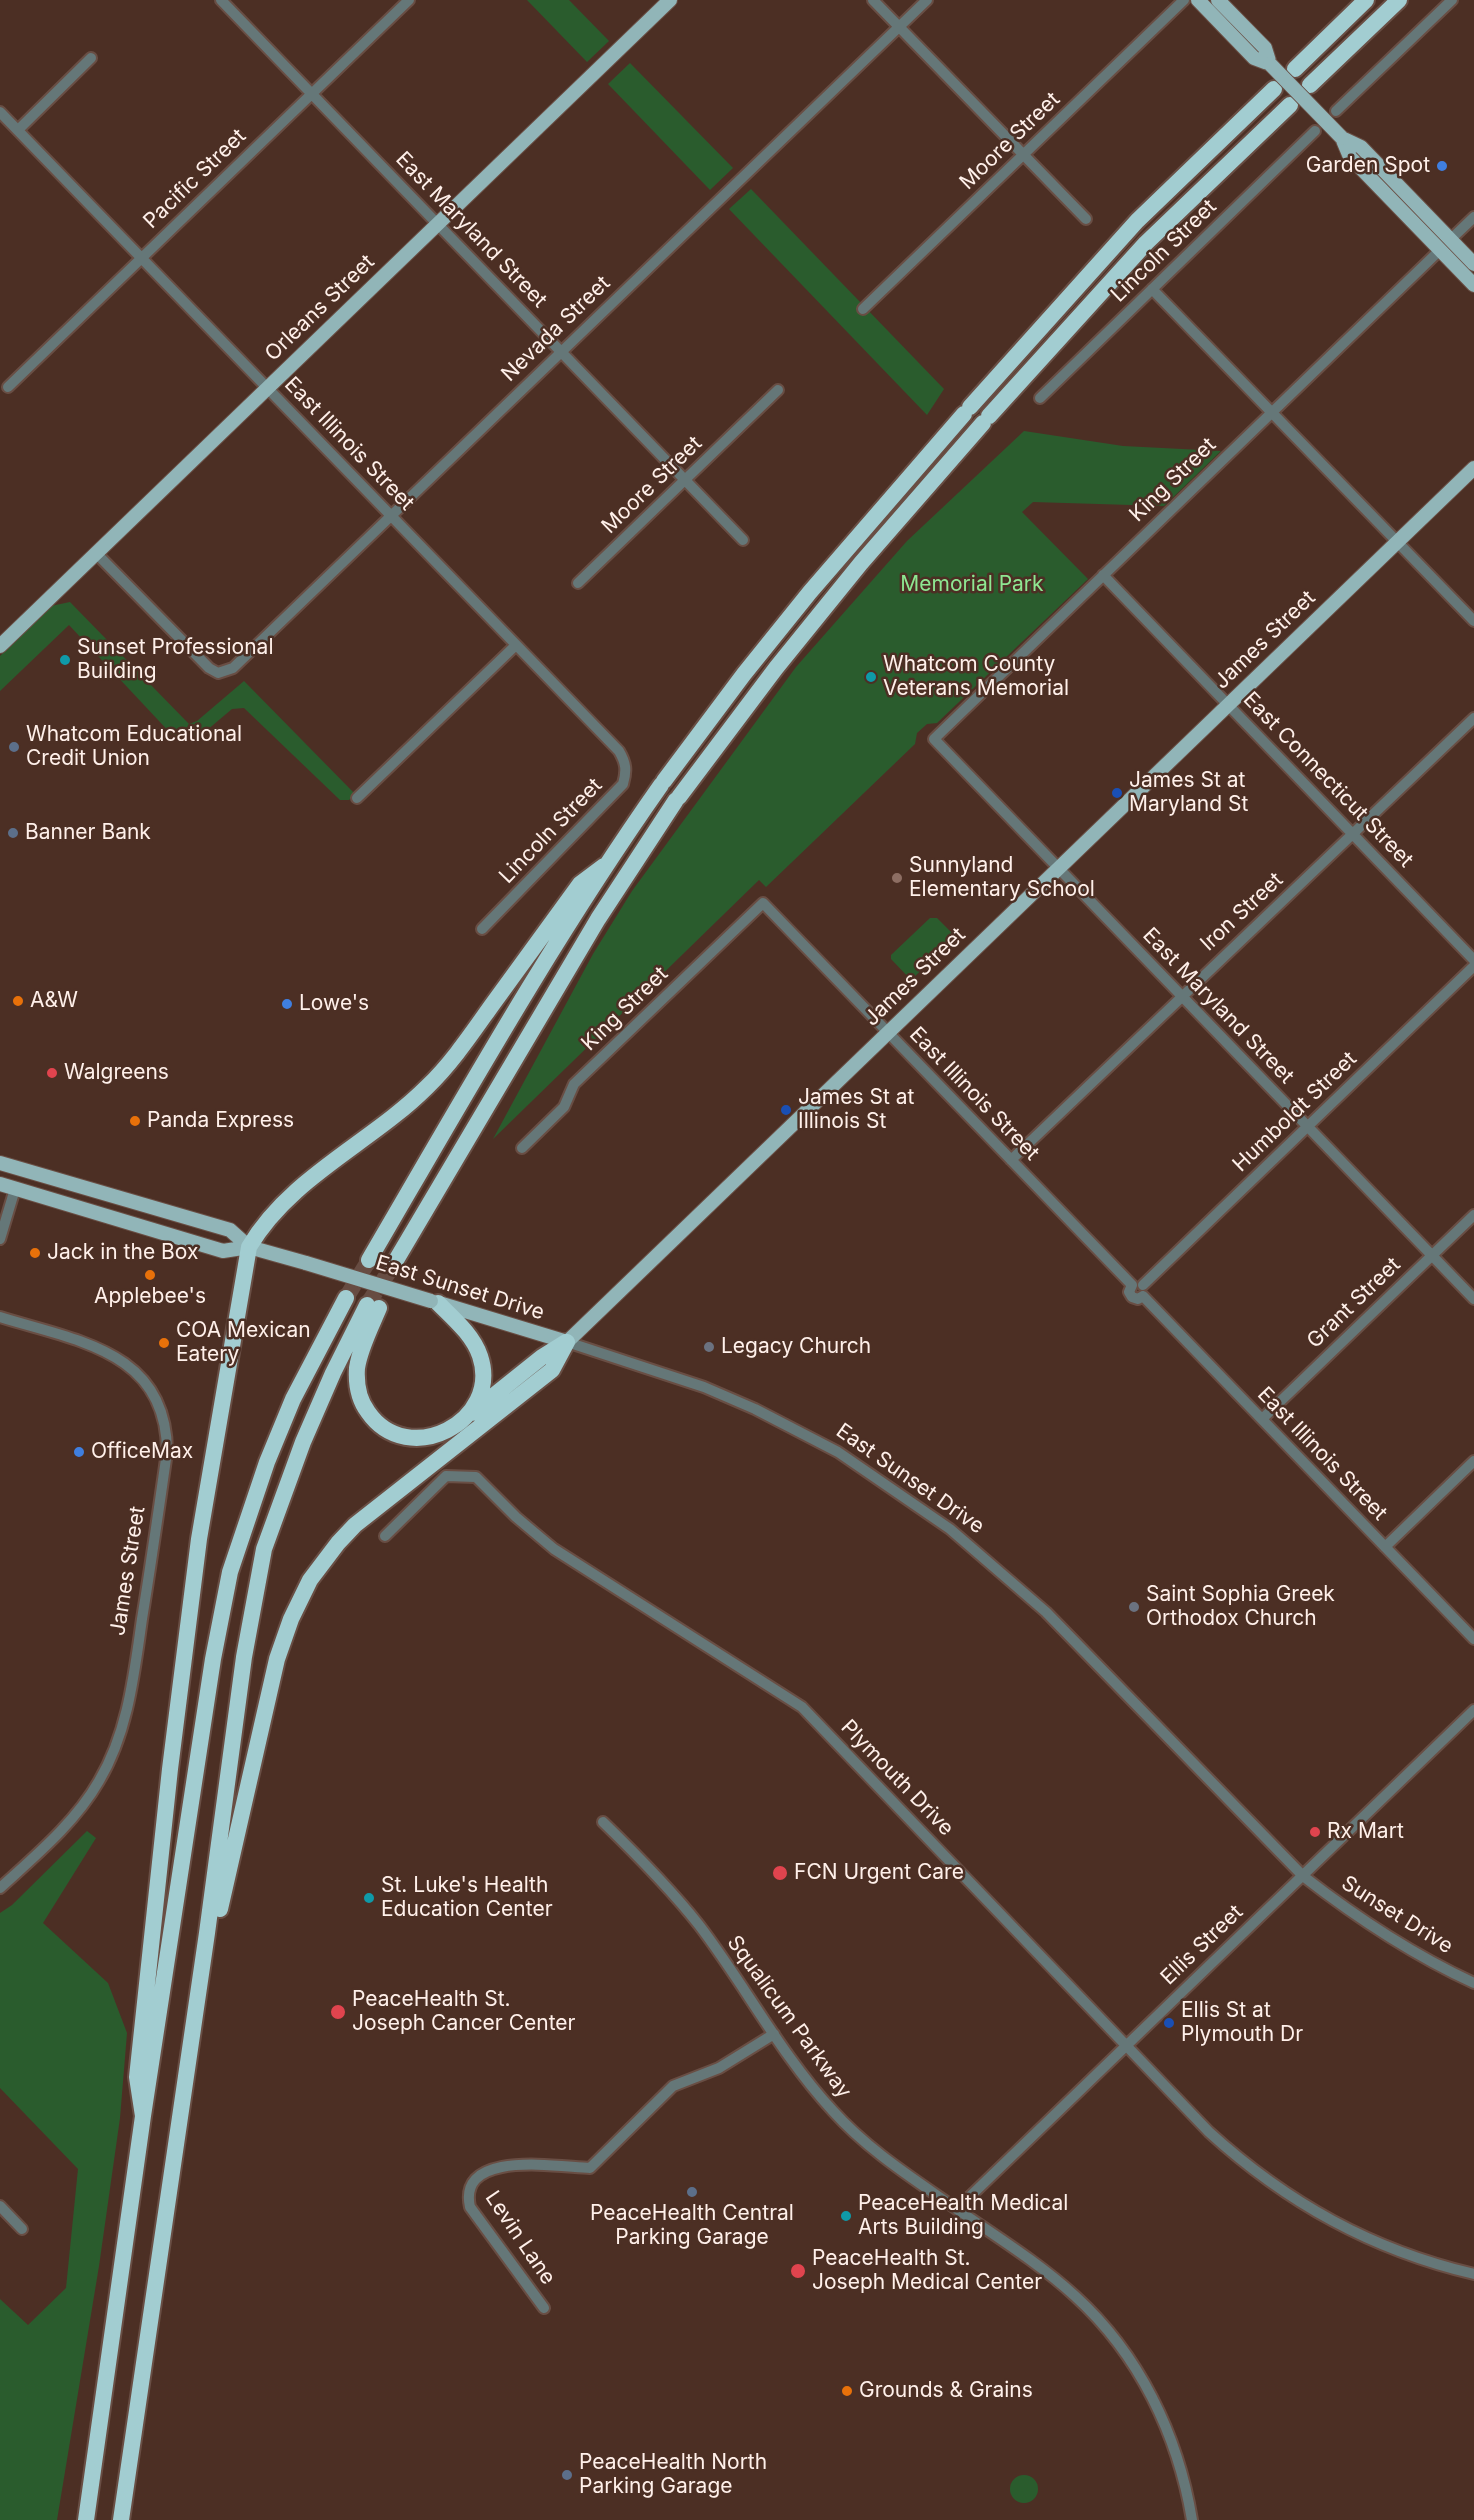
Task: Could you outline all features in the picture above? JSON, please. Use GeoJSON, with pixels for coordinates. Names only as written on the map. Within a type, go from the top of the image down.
{"type":"FeatureCollection","features":[{"type":"Feature","properties":{"kind":"highway"},"geometry":{"type":"LineString","coordinates":[[1295,69],[1366,0]]}},
{"type":"Feature","properties":{"kind":"highway"},"geometry":{"type":"LineString","coordinates":[[1310,85],[1399,0]]}},
{"type":"Feature","properties":{"kind":"highway"},"geometry":{"type":"LineString","coordinates":[[369,1260],[538,971],[604,866],[662,783],[744,674],[810,592],[967,410],[1137,221],[1274,89]]}},
{"type":"Feature","properties":{"kind":"highway"},"geometry":{"type":"LineString","coordinates":[[392,1268],[598,919],[678,799],[783,659],[861,563],[1146,243],[1290,105]]}},
{"type":"Feature","properties":{"kind":"highway"},"geometry":{"type":"LineString","coordinates":[[143,2116],[137,2077],[171,1757],[199,1539],[249,1246],[262,1226],[289,1197],[387,1122],[429,1086],[462,1047],[580,884],[604,866]]}},
{"type":"Feature","properties":{"kind":"highway"},"geometry":{"type":"LineString","coordinates":[[86,2520],[143,2116],[213,1659],[231,1572],[267,1462],[293,1399],[346,1298]]}},
{"type":"Feature","properties":{"kind":"highway"},"geometry":{"type":"LineString","coordinates":[[435,1302],[469,1336],[481,1358],[483,1370],[480,1392],[463,1420]]}},
{"type":"Feature","properties":{"kind":"highway"},"geometry":{"type":"LineString","coordinates":[[121,2520],[207,1933],[244,1657],[264,1549],[303,1442],[333,1373],[373,1307],[357,1368],[358,1391],[365,1408],[377,1425],[394,1435],[410,1438],[430,1437],[463,1420],[542,1358],[567,1342]]}},
{"type":"Feature","properties":{"kind":"highway"},"geometry":{"type":"LineString","coordinates":[[207,1933],[219,1911],[277,1659],[291,1618],[310,1580],[338,1543],[375,1507],[552,1370],[567,1342]]}},
{"type":"Feature","properties":{"kind":"main road","name":"Orleans Street"},"geometry":{"type":"LineString","coordinates":[[0,646],[670,0]]}},
{"type":"Feature","properties":{"kind":"main road"},"geometry":{"type":"LineString","coordinates":[[1198,0],[1254,58],[1270,64]]}},
{"type":"Feature","properties":{"kind":"main road"},"geometry":{"type":"LineString","coordinates":[[1218,0],[1264,48],[1270,64],[1342,138],[1361,147],[1474,264]]}},
{"type":"Feature","properties":{"kind":"main road"},"geometry":{"type":"LineString","coordinates":[[1342,138],[1350,157],[1474,285]]}},
{"type":"Feature","properties":{"kind":"main road"},"geometry":{"type":"LineString","coordinates":[[1407,216],[1421,220],[1439,237],[1450,240]]}},
{"type":"Feature","properties":{"kind":"main road","name":"James Street"},"geometry":{"type":"LineString","coordinates":[[567,1342],[1474,468]]}},
{"type":"Feature","properties":{"kind":"main road","name":"East Sunset Drive"},"geometry":{"type":"LineString","coordinates":[[0,1163],[230,1230],[249,1246],[567,1342]]}},
{"type":"Feature","properties":{"kind":"main road","name":"East Sunset Drive"},"geometry":{"type":"LineString","coordinates":[[0,1184],[223,1251],[249,1246]]}},
{"type":"Feature","properties":{"kind":"street","name":"East Maryland Street"},"geometry":{"type":"LineString","coordinates":[[221,0],[743,540]]}},
{"type":"Feature","properties":{"kind":"street","name":"Pacific Street"},"geometry":{"type":"LineString","coordinates":[[8,387],[409,0]]}},
{"type":"Feature","properties":{"kind":"street"},"geometry":{"type":"LineString","coordinates":[[873,0],[1086,219]]}},
{"type":"Feature","properties":{"kind":"street","name":"Nevada Street"},"geometry":{"type":"LineString","coordinates":[[96,553],[209,668],[218,673],[233,668],[927,0]]}},
{"type":"Feature","properties":{"kind":"street","name":"Moore Street"},"geometry":{"type":"LineString","coordinates":[[863,309],[1184,0]]}},
{"type":"Feature","properties":{"kind":"street"},"geometry":{"type":"LineString","coordinates":[[1336,111],[1452,0]]}},
{"type":"Feature","properties":{"kind":"street"},"geometry":{"type":"LineString","coordinates":[[18,130],[92,58]]}},
{"type":"Feature","properties":{"kind":"street","name":"East Illinois Street"},"geometry":{"type":"LineString","coordinates":[[0,112],[619,751]]}},
{"type":"Feature","properties":{"kind":"street","name":"Lincoln Street"},"geometry":{"type":"LineString","coordinates":[[1040,398],[1315,131]]}},
{"type":"Feature","properties":{"kind":"street"},"geometry":{"type":"LineString","coordinates":[[1450,240],[1474,217]]}},
{"type":"Feature","properties":{"kind":"street","name":"King Street"},"geometry":{"type":"LineString","coordinates":[[934,739],[1440,250]]}},
{"type":"Feature","properties":{"kind":"street"},"geometry":{"type":"LineString","coordinates":[[1152,289],[1474,621]]}},
{"type":"Feature","properties":{"kind":"street","name":"Moore Street"},"geometry":{"type":"LineString","coordinates":[[578,583],[778,390]]}},
{"type":"Feature","properties":{"kind":"street","name":"East Connecticut Street"},"geometry":{"type":"LineString","coordinates":[[1103,575],[1474,960]]}},
{"type":"Feature","properties":{"kind":"street"},"geometry":{"type":"LineString","coordinates":[[357,798],[516,645]]}},
{"type":"Feature","properties":{"kind":"street","name":"Iron Street"},"geometry":{"type":"LineString","coordinates":[[1011,1160],[1474,718]]}},
{"type":"Feature","properties":{"kind":"street","name":"East Maryland Street"},"geometry":{"type":"LineString","coordinates":[[934,739],[1474,1299]]}},
{"type":"Feature","properties":{"kind":"street","name":"Lincoln Street"},"geometry":{"type":"LineString","coordinates":[[482,930],[623,784],[627,772],[625,760],[619,751]]}},
{"type":"Feature","properties":{"kind":"street","name":"East Illinois Street"},"geometry":{"type":"LineString","coordinates":[[763,903],[1139,1289],[1474,1639]]}},
{"type":"Feature","properties":{"kind":"street","name":"King Street"},"geometry":{"type":"LineString","coordinates":[[522,1148],[564,1107],[574,1084],[763,903]]}},
{"type":"Feature","properties":{"kind":"street","name":"Humboldt Street"},"geometry":{"type":"LineString","coordinates":[[1139,1289],[1474,966]]}},
{"type":"Feature","properties":{"kind":"street"},"geometry":{"type":"LineString","coordinates":[[0,1239],[15,1189]]}},
{"type":"Feature","properties":{"kind":"street","name":"Grant Street"},"geometry":{"type":"LineString","coordinates":[[1262,1419],[1474,1215]]}},
{"type":"Feature","properties":{"kind":"street","name":"James Street"},"geometry":{"type":"LineString","coordinates":[[0,1317],[96,1346],[124,1361],[137,1372],[153,1393],[165,1425],[167,1452],[132,1685],[118,1740],[109,1764],[81,1807],[40,1851],[0,1888]]}},
{"type":"Feature","properties":{"kind":"street","name":"East Sunset Drive"},"geometry":{"type":"LineString","coordinates":[[567,1342],[704,1387],[755,1409],[838,1452],[950,1528],[1046,1612],[1303,1876]]}},
{"type":"Feature","properties":{"kind":"street"},"geometry":{"type":"LineString","coordinates":[[1385,1547],[1474,1461]]}},
{"type":"Feature","properties":{"kind":"street","name":"Plymouth Drive"},"geometry":{"type":"LineString","coordinates":[[385,1536],[446,1476],[476,1477],[516,1517],[554,1549],[802,1707],[1209,2132],[1256,2171],[1295,2199],[1356,2234],[1412,2258],[1474,2274]]}},
{"type":"Feature","properties":{"kind":"street","name":"Ellis Street"},"geometry":{"type":"LineString","coordinates":[[957,2209],[1474,1710]]}},
{"type":"Feature","properties":{"kind":"street","name":"Squalicum Parkway"},"geometry":{"type":"LineString","coordinates":[[603,1822],[660,1878],[699,1926],[820,2098],[848,2127],[876,2152],[1064,2286],[1106,2328],[1154,2400],[1168,2432],[1186,2486],[1192,2520]]}},
{"type":"Feature","properties":{"kind":"street","name":"Sunset Drive"},"geometry":{"type":"LineString","coordinates":[[1303,1876],[1348,1911],[1403,1947],[1474,1983]]}},
{"type":"Feature","properties":{"kind":"street","name":"Levin Lane"},"geometry":{"type":"LineString","coordinates":[[544,2308],[471,2207],[468,2196],[473,2181],[488,2169],[526,2164],[590,2168],[673,2086],[719,2068],[774,2034]]}},
{"type":"Feature","properties":{"kind":"street"},"geometry":{"type":"LineString","coordinates":[[0,2206],[22,2229]]}},
{"type":"Feature","properties":{"kind":"green space"},"geometry":{"type":"Polygon","coordinates":[[[527,0],[569,0],[609,41],[587,62],[527,0]]]}},
{"type":"Feature","properties":{"kind":"green space"},"geometry":{"type":"Polygon","coordinates":[[[630,63],[733,168],[710,190],[608,84],[630,63]]]}},
{"type":"Feature","properties":{"kind":"green space"},"geometry":{"type":"Polygon","coordinates":[[[751,189],[944,389],[927,415],[729,209],[751,189]]]}},
{"type":"Feature","properties":{"kind":"green space","name":"Memorial Park"},"geometry":{"type":"Polygon","coordinates":[[[1024,431],[1123,446],[1221,451],[1164,506],[1033,502],[1022,512],[1088,579],[937,723],[927,724],[917,733],[915,744],[766,887],[759,880],[493,1139],[593,954],[632,891],[796,667],[907,541],[1024,431]]]}},
{"type":"Feature","properties":{"kind":"green space"},"geometry":{"type":"Polygon","coordinates":[[[70,602],[189,724],[197,721],[244,681],[355,794],[349,800],[340,800],[244,708],[232,709],[200,736],[174,737],[69,625],[0,691],[0,656],[51,606],[70,602]]]}},
{"type":"Feature","properties":{"kind":"green space"},"geometry":{"type":"Polygon","coordinates":[[[930,918],[937,918],[956,937],[911,980],[891,959],[891,955],[930,918]]]}},
{"type":"Feature","properties":{"kind":"green space"},"geometry":{"type":"Polygon","coordinates":[[[87,1831],[96,1838],[43,1923],[108,1983],[127,2033],[120,2118],[99,2266],[57,2520],[0,2520],[0,2299],[28,2325],[66,2288],[78,2169],[0,2088],[0,1913],[12,1905],[87,1831]]]}},
{"type":"Feature","properties":{"kind":"green space"},"geometry":{"type":"Polygon","coordinates":[[[1024,2475],[1034,2479],[1038,2489],[1034,2499],[1024,2503],[1014,2499],[1010,2489],[1014,2479],[1024,2475]]]}},
{"type":"Feature","properties":{"kind":"tunnel"},"geometry":{"type":"LineString","coordinates":[[346,1298],[369,1260]]}},
{"type":"Feature","properties":{"kind":"tunnel"},"geometry":{"type":"LineString","coordinates":[[367,1305],[392,1267]]}},
{"type":"Feature","properties":{"kind":"place","name":"Garden Spot"},"geometry":{"type":"Point","coordinates":[1442,166]}},
{"type":"Feature","properties":{"kind":"place","name":"Sunset Professional Building"},"geometry":{"type":"Point","coordinates":[65,660]}},
{"type":"Feature","properties":{"kind":"place","name":"Whatcom County Veterans Memorial"},"geometry":{"type":"Point","coordinates":[871,677]}},
{"type":"Feature","properties":{"kind":"place","name":"Whatcom Educational Credit Union"},"geometry":{"type":"Point","coordinates":[14,747]}},
{"type":"Feature","properties":{"kind":"place","name":"James St at Maryland St"},"geometry":{"type":"Point","coordinates":[1117,793]}},
{"type":"Feature","properties":{"kind":"place","name":"Banner Bank"},"geometry":{"type":"Point","coordinates":[13,833]}},
{"type":"Feature","properties":{"kind":"place","name":"Sunnyland Elementary School"},"geometry":{"type":"Point","coordinates":[897,878]}},
{"type":"Feature","properties":{"kind":"place","name":"A&W"},"geometry":{"type":"Point","coordinates":[18,1001]}},
{"type":"Feature","properties":{"kind":"place","name":"Lowe's"},"geometry":{"type":"Point","coordinates":[287,1004]}},
{"type":"Feature","properties":{"kind":"place","name":"Walgreens"},"geometry":{"type":"Point","coordinates":[52,1073]}},
{"type":"Feature","properties":{"kind":"place","name":"James St at Illinois St"},"geometry":{"type":"Point","coordinates":[786,1110]}},
{"type":"Feature","properties":{"kind":"place","name":"Panda Express"},"geometry":{"type":"Point","coordinates":[135,1121]}},
{"type":"Feature","properties":{"kind":"place","name":"Jack in the Box"},"geometry":{"type":"Point","coordinates":[35,1253]}},
{"type":"Feature","properties":{"kind":"place","name":"Applebee's"},"geometry":{"type":"Point","coordinates":[150,1275]}},
{"type":"Feature","properties":{"kind":"place","name":"COA Mexican Eatery"},"geometry":{"type":"Point","coordinates":[164,1343]}},
{"type":"Feature","properties":{"kind":"place","name":"Legacy Church"},"geometry":{"type":"Point","coordinates":[709,1347]}},
{"type":"Feature","properties":{"kind":"place","name":"OfficeMax"},"geometry":{"type":"Point","coordinates":[79,1452]}},
{"type":"Feature","properties":{"kind":"place","name":"Saint Sophia Greek Orthodox Church"},"geometry":{"type":"Point","coordinates":[1134,1607]}},
{"type":"Feature","properties":{"kind":"place","name":"Rx Mart"},"geometry":{"type":"Point","coordinates":[1315,1832]}},
{"type":"Feature","properties":{"kind":"place","name":"FCN Urgent Care"},"geometry":{"type":"Point","coordinates":[780,1873]}},
{"type":"Feature","properties":{"kind":"place","name":"St. Luke's Health Education Center"},"geometry":{"type":"Point","coordinates":[369,1898]}},
{"type":"Feature","properties":{"kind":"place","name":"PeaceHealth St. Joseph Cancer Center"},"geometry":{"type":"Point","coordinates":[338,2012]}},
{"type":"Feature","properties":{"kind":"place","name":"Ellis St at Plymouth Dr"},"geometry":{"type":"Point","coordinates":[1169,2023]}},
{"type":"Feature","properties":{"kind":"place","name":"PeaceHealth Central Parking Garage"},"geometry":{"type":"Point","coordinates":[692,2192]}},
{"type":"Feature","properties":{"kind":"place","name":"PeaceHealth Medical Arts Building"},"geometry":{"type":"Point","coordinates":[846,2216]}},
{"type":"Feature","properties":{"kind":"place","name":"PeaceHealth St. Joseph Medical Center"},"geometry":{"type":"Point","coordinates":[798,2271]}},
{"type":"Feature","properties":{"kind":"place","name":"Grounds & Grains"},"geometry":{"type":"Point","coordinates":[847,2391]}},
{"type":"Feature","properties":{"kind":"place","name":"PeaceHealth North Parking Garage"},"geometry":{"type":"Point","coordinates":[567,2475]}}]}
